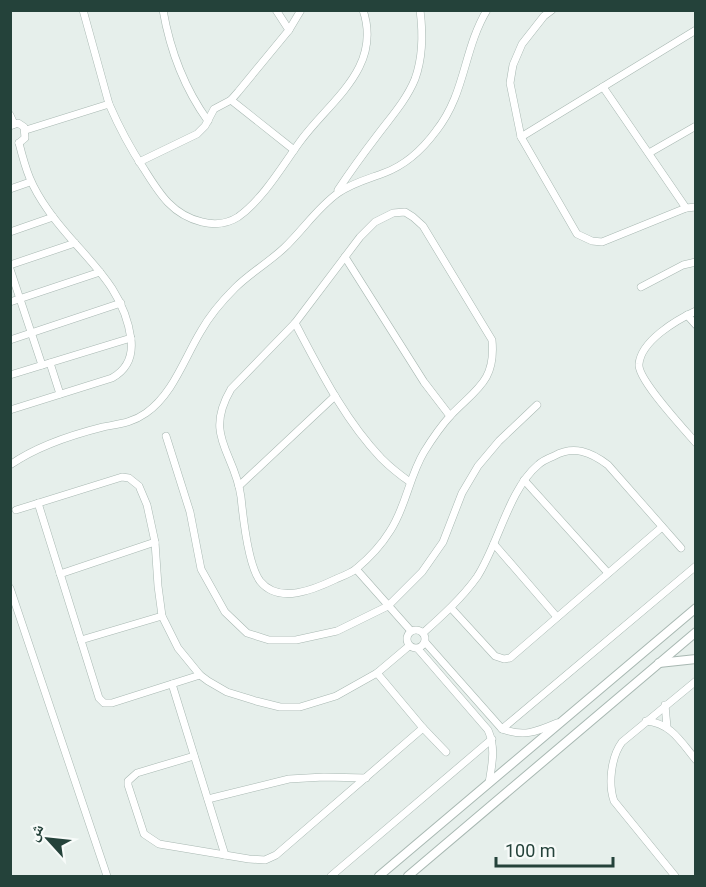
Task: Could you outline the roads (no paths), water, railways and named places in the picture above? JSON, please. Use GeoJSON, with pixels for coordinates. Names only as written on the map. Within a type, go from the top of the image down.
{"type":"FeatureCollection","features":[{"type":"Feature","properties":{"kind":"street"},"geometry":{"type":"LineString","coordinates":[[83,10],[109,104],[123,137],[158,193],[171,206],[195,220],[216,224],[232,220],[248,208],[320,117],[349,86],[358,70],[367,42],[363,10]]}},
{"type":"Feature","properties":{"kind":"street"},"geometry":{"type":"LineString","coordinates":[[163,10],[183,78],[208,121]]}},
{"type":"Feature","properties":{"kind":"street"},"geometry":{"type":"LineString","coordinates":[[276,10],[289,30]]}},
{"type":"Feature","properties":{"kind":"street"},"geometry":{"type":"LineString","coordinates":[[139,162],[191,138],[201,130],[214,109],[231,100],[289,30],[301,10]]}},
{"type":"Feature","properties":{"kind":"street"},"geometry":{"type":"LineString","coordinates":[[335,195],[412,87],[420,58],[422,36],[420,10]]}},
{"type":"Feature","properties":{"kind":"street"},"geometry":{"type":"LineString","coordinates":[[10,465],[35,450],[102,428],[129,422],[151,409],[171,384],[215,309],[247,277],[283,249],[318,210],[335,195],[355,183],[402,164],[417,154],[436,132],[458,95],[472,41],[487,10]]}},
{"type":"Feature","properties":{"kind":"street"},"geometry":{"type":"LineString","coordinates":[[552,10],[544,16],[522,44],[513,65],[510,83],[521,137],[577,234],[592,241],[602,242],[686,208],[696,207]]}},
{"type":"Feature","properties":{"kind":"street"},"geometry":{"type":"LineString","coordinates":[[521,137],[696,30]]}},
{"type":"Feature","properties":{"kind":"street"},"geometry":{"type":"LineString","coordinates":[[603,87],[686,208]]}},
{"type":"Feature","properties":{"kind":"street"},"geometry":{"type":"LineString","coordinates":[[231,100],[294,150]]}},
{"type":"Feature","properties":{"kind":"street"},"geometry":{"type":"LineString","coordinates":[[26,130],[109,104]]}},
{"type":"Feature","properties":{"kind":"street"},"geometry":{"type":"LineString","coordinates":[[10,115],[12,125],[21,125],[26,130]]}},
{"type":"Feature","properties":{"kind":"street"},"geometry":{"type":"LineString","coordinates":[[649,153],[696,126]]}},
{"type":"Feature","properties":{"kind":"street"},"geometry":{"type":"LineString","coordinates":[[19,143],[25,138],[26,130]]}},
{"type":"Feature","properties":{"kind":"street"},"geometry":{"type":"LineString","coordinates":[[10,141],[19,143]]}},
{"type":"Feature","properties":{"kind":"street"},"geometry":{"type":"LineString","coordinates":[[10,410],[117,375],[126,367],[130,357],[131,338],[115,290],[53,217],[30,182],[19,143]]}},
{"type":"Feature","properties":{"kind":"street"},"geometry":{"type":"LineString","coordinates":[[10,189],[30,182]]}},
{"type":"Feature","properties":{"kind":"street"},"geometry":{"type":"LineString","coordinates":[[405,212],[423,226],[492,340],[494,356],[483,386],[450,416],[422,454],[396,521],[389,533],[356,569],[315,589],[290,594],[272,590],[260,581],[244,523],[239,486],[220,437],[219,416],[231,389],[295,323],[360,237],[375,222],[393,213],[405,212]]}},
{"type":"Feature","properties":{"kind":"street"},"geometry":{"type":"LineString","coordinates":[[10,232],[53,217]]}},
{"type":"Feature","properties":{"kind":"street"},"geometry":{"type":"LineString","coordinates":[[42,365],[10,267],[75,243]]}},
{"type":"Feature","properties":{"kind":"street"},"geometry":{"type":"LineString","coordinates":[[345,257],[424,382],[450,416]]}},
{"type":"Feature","properties":{"kind":"street"},"geometry":{"type":"LineString","coordinates":[[641,287],[683,265],[696,262]]}},
{"type":"Feature","properties":{"kind":"street"},"geometry":{"type":"LineString","coordinates":[[10,302],[100,272]]}},
{"type":"Feature","properties":{"kind":"street"},"geometry":{"type":"LineString","coordinates":[[10,340],[121,303]]}},
{"type":"Feature","properties":{"kind":"street"},"geometry":{"type":"LineString","coordinates":[[696,311],[649,341],[638,364],[642,378],[696,443]]}},
{"type":"Feature","properties":{"kind":"street"},"geometry":{"type":"LineString","coordinates":[[687,315],[696,326]]}},
{"type":"Feature","properties":{"kind":"street"},"geometry":{"type":"LineString","coordinates":[[295,323],[335,396],[363,438],[383,460],[410,482]]}},
{"type":"Feature","properties":{"kind":"street"},"geometry":{"type":"LineString","coordinates":[[10,375],[131,338]]}},
{"type":"Feature","properties":{"kind":"street"},"geometry":{"type":"LineString","coordinates":[[50,363],[60,394]]}},
{"type":"Feature","properties":{"kind":"street"},"geometry":{"type":"LineString","coordinates":[[239,486],[335,396]]}},
{"type":"Feature","properties":{"kind":"street"},"geometry":{"type":"LineString","coordinates":[[166,436],[190,512],[201,569],[225,612],[247,633],[268,640],[296,640],[337,632],[388,606],[422,572],[443,542],[462,493],[478,466],[499,441],[537,405]]}},
{"type":"Feature","properties":{"kind":"street"},"geometry":{"type":"LineString","coordinates":[[423,633],[451,608],[476,577],[524,480],[538,464],[562,451],[575,449],[586,452],[608,465],[681,548]]}},
{"type":"Feature","properties":{"kind":"street"},"geometry":{"type":"LineString","coordinates":[[16,510],[122,477],[129,478],[140,486],[147,505],[155,542],[162,616],[178,648],[200,675],[227,692],[280,707],[300,706],[336,696],[377,673],[409,646]]}},
{"type":"Feature","properties":{"kind":"street"},"geometry":{"type":"LineString","coordinates":[[524,480],[609,573]]}},
{"type":"Feature","properties":{"kind":"street"},"geometry":{"type":"LineString","coordinates":[[38,503],[99,698],[104,703],[112,703],[200,675]]}},
{"type":"Feature","properties":{"kind":"street"},"geometry":{"type":"LineString","coordinates":[[451,608],[495,656],[510,658],[662,527]]}},
{"type":"Feature","properties":{"kind":"street"},"geometry":{"type":"LineString","coordinates":[[60,574],[155,542]]}},
{"type":"Feature","properties":{"kind":"street"},"geometry":{"type":"LineString","coordinates":[[494,544],[557,617]]}},
{"type":"Feature","properties":{"kind":"street"},"geometry":{"type":"LineString","coordinates":[[502,729],[696,566]]}},
{"type":"Feature","properties":{"kind":"street"},"geometry":{"type":"LineString","coordinates":[[356,569],[411,631]]}},
{"type":"Feature","properties":{"kind":"street"},"geometry":{"type":"LineString","coordinates":[[10,588],[107,876]]}},
{"type":"Feature","properties":{"kind":"street"},"geometry":{"type":"LineString","coordinates":[[379,876],[696,608]]}},
{"type":"Feature","properties":{"kind":"street"},"geometry":{"type":"LineString","coordinates":[[81,640],[162,616]]}},
{"type":"Feature","properties":{"kind":"street"},"geometry":{"type":"LineString","coordinates":[[411,631],[417,630],[423,633]]}},
{"type":"Feature","properties":{"kind":"street"},"geometry":{"type":"LineString","coordinates":[[411,631],[406,640],[409,646],[418,649],[488,730],[494,753],[489,783]]}},
{"type":"Feature","properties":{"kind":"street"},"geometry":{"type":"LineString","coordinates":[[408,876],[696,632]]}},
{"type":"Feature","properties":{"kind":"street"},"geometry":{"type":"LineString","coordinates":[[423,633],[425,642],[502,729],[516,734],[528,733],[562,721]]}},
{"type":"Feature","properties":{"kind":"street"},"geometry":{"type":"LineString","coordinates":[[418,649],[425,642]]}},
{"type":"Feature","properties":{"kind":"street"},"geometry":{"type":"LineString","coordinates":[[658,663],[696,659]]}},
{"type":"Feature","properties":{"kind":"street"},"geometry":{"type":"LineString","coordinates":[[377,673],[446,752]]}},
{"type":"Feature","properties":{"kind":"street"},"geometry":{"type":"LineString","coordinates":[[675,876],[616,806],[612,794],[616,750],[646,721],[696,681]]}},
{"type":"Feature","properties":{"kind":"street"},"geometry":{"type":"LineString","coordinates":[[172,684],[225,855]]}},
{"type":"Feature","properties":{"kind":"street"},"geometry":{"type":"LineString","coordinates":[[666,705],[667,727]]}},
{"type":"Feature","properties":{"kind":"street"},"geometry":{"type":"LineString","coordinates":[[646,721],[667,727],[696,760]]}},
{"type":"Feature","properties":{"kind":"street"},"geometry":{"type":"LineString","coordinates":[[194,756],[136,773],[128,781],[144,834],[159,844],[265,860],[276,855],[423,728]]}},
{"type":"Feature","properties":{"kind":"street"},"geometry":{"type":"LineString","coordinates":[[331,876],[492,739]]}},
{"type":"Feature","properties":{"kind":"street"},"geometry":{"type":"LineString","coordinates":[[208,799],[289,779],[366,778]]}}]}
